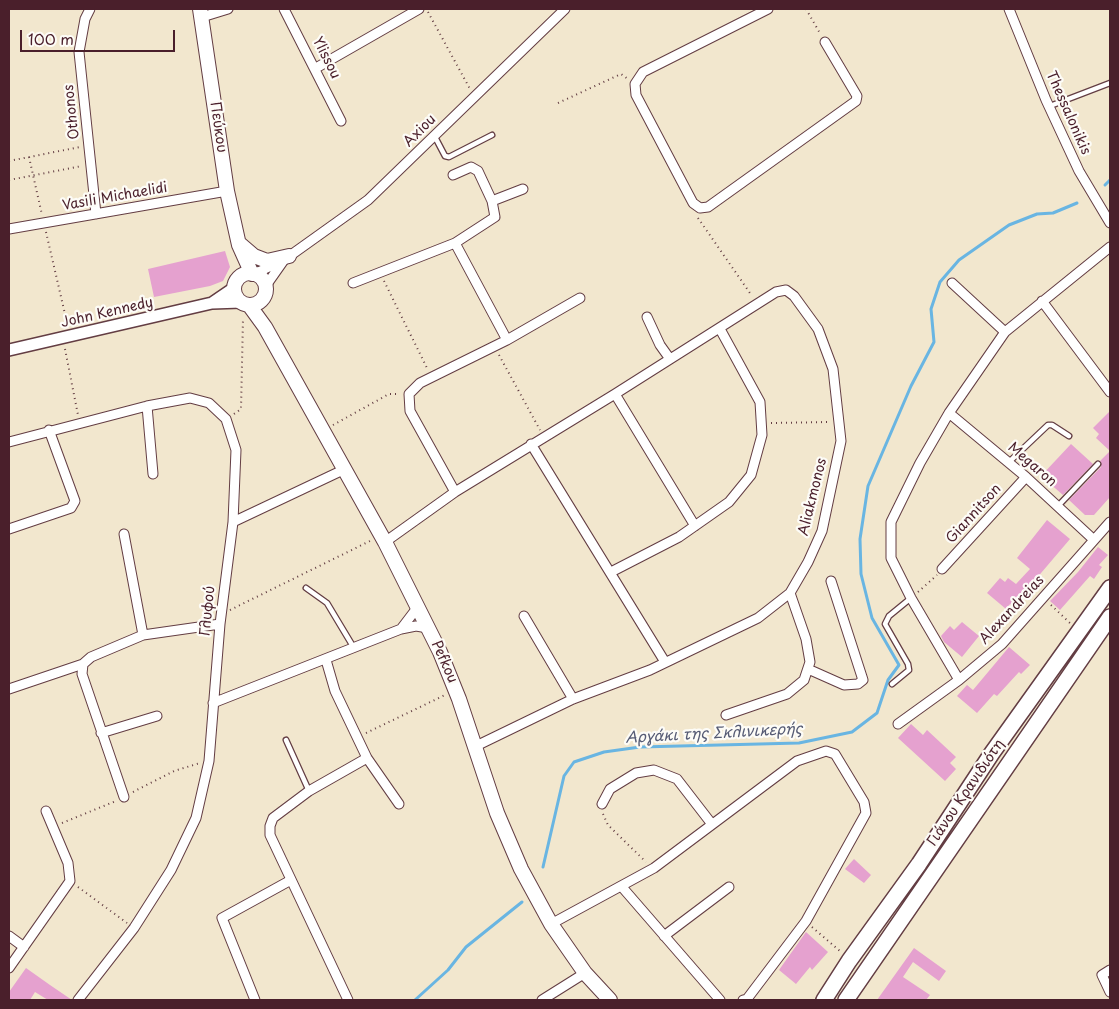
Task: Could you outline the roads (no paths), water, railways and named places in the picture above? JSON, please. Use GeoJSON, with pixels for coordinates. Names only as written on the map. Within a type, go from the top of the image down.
{"type":"FeatureCollection","features":[{"type":"Feature","properties":{"kind":"main road","name":"Πεύκου"},"geometry":{"type":"LineString","coordinates":[[201,13],[227,191],[239,244]]}},
{"type":"Feature","properties":{"kind":"main road"},"geometry":{"type":"LineString","coordinates":[[239,244],[254,256],[267,261],[287,258]]}},
{"type":"Feature","properties":{"kind":"main road","name":"Pefkou"},"geometry":{"type":"LineString","coordinates":[[239,244],[245,278],[236,296],[265,327],[383,539],[428,628],[456,690],[497,813],[522,869],[551,924],[585,973],[610,1000]]}},
{"type":"Feature","properties":{"kind":"main road","name":"Pefkou"},"geometry":{"type":"LineString","coordinates":[[245,278],[263,280],[265,327]]}},
{"type":"Feature","properties":{"kind":"main road"},"geometry":{"type":"LineString","coordinates":[[245,304],[257,303],[264,292]]}},
{"type":"Feature","properties":{"kind":"main road","name":"Γιάνου Κρανιδιότη"},"geometry":{"type":"LineString","coordinates":[[824,1000],[850,960],[919,864],[992,753],[1110,588]]}},
{"type":"Feature","properties":{"kind":"main road","name":"Γιάνου Κρανιδιότη"},"geometry":{"type":"LineString","coordinates":[[846,1000],[1106,628],[1110,617]]}},
{"type":"Feature","properties":{"kind":"street","name":"Othonos"},"geometry":{"type":"LineString","coordinates":[[90,9],[85,20],[79,52],[96,214]]}},
{"type":"Feature","properties":{"kind":"street"},"geometry":{"type":"LineString","coordinates":[[201,13],[228,9]]}},
{"type":"Feature","properties":{"kind":"street","name":"Ylissou"},"geometry":{"type":"LineString","coordinates":[[284,9],[316,68],[341,121]]}},
{"type":"Feature","properties":{"kind":"street"},"geometry":{"type":"LineString","coordinates":[[316,68],[419,9]]}},
{"type":"Feature","properties":{"kind":"street","name":"Axiou"},"geometry":{"type":"LineString","coordinates":[[245,278],[287,258],[368,200],[435,137],[473,96],[564,9]]}},
{"type":"Feature","properties":{"kind":"street"},"geometry":{"type":"LineString","coordinates":[[768,9],[643,72],[636,84],[636,94],[693,203],[700,208],[708,208],[856,101],[857,96],[825,42]]}},
{"type":"Feature","properties":{"kind":"street","name":"Thessalonikis"},"geometry":{"type":"LineString","coordinates":[[1009,9],[1048,107],[1078,171],[1110,223]]}},
{"type":"Feature","properties":{"kind":"street"},"geometry":{"type":"LineString","coordinates":[[353,284],[455,243],[495,217],[492,201],[476,168],[471,167],[453,175]]}},
{"type":"Feature","properties":{"kind":"street"},"geometry":{"type":"LineString","coordinates":[[492,201],[523,189]]}},
{"type":"Feature","properties":{"kind":"street","name":"Vasili Michaelidi"},"geometry":{"type":"LineString","coordinates":[[9,229],[227,191]]}},
{"type":"Feature","properties":{"kind":"street"},"geometry":{"type":"LineString","coordinates":[[455,243],[507,340]]}},
{"type":"Feature","properties":{"kind":"street"},"geometry":{"type":"LineString","coordinates":[[959,680],[891,558],[891,522],[920,463],[949,413],[1005,332],[1110,247]]}},
{"type":"Feature","properties":{"kind":"street","name":"Axiou"},"geometry":{"type":"LineString","coordinates":[[264,292],[287,258]]}},
{"type":"Feature","properties":{"kind":"street"},"geometry":{"type":"LineString","coordinates":[[212,303],[245,278]]}},
{"type":"Feature","properties":{"kind":"street"},"geometry":{"type":"LineString","coordinates":[[952,283],[1005,332]]}},
{"type":"Feature","properties":{"kind":"street","name":"Aliakmonos"},"geometry":{"type":"LineString","coordinates":[[383,539],[531,444],[720,329],[776,292],[786,290],[794,296],[818,329],[832,369],[837,422],[841,441],[822,531],[808,562],[790,593],[758,618],[665,662],[573,699],[474,747]]}},
{"type":"Feature","properties":{"kind":"street"},"geometry":{"type":"LineString","coordinates":[[455,492],[410,411],[409,394],[420,383],[494,347],[580,298]]}},
{"type":"Feature","properties":{"kind":"street"},"geometry":{"type":"LineString","coordinates":[[1042,301],[1110,392]]}},
{"type":"Feature","properties":{"kind":"street"},"geometry":{"type":"LineString","coordinates":[[212,303],[245,304]]}},
{"type":"Feature","properties":{"kind":"street","name":"John Kennedy"},"geometry":{"type":"LineString","coordinates":[[9,350],[212,303]]}},
{"type":"Feature","properties":{"kind":"street"},"geometry":{"type":"LineString","coordinates":[[648,317],[660,345],[670,359]]}},
{"type":"Feature","properties":{"kind":"street"},"geometry":{"type":"LineString","coordinates":[[610,572],[679,538],[729,502],[751,475],[762,435],[760,402],[720,329]]}},
{"type":"Feature","properties":{"kind":"street"},"geometry":{"type":"LineString","coordinates":[[615,394],[696,526]]}},
{"type":"Feature","properties":{"kind":"street","name":"Γλυφού"},"geometry":{"type":"LineString","coordinates":[[78,1000],[134,928],[171,870],[196,818],[209,761],[221,619],[233,522],[236,450],[226,419],[208,403],[190,398],[147,406]]}},
{"type":"Feature","properties":{"kind":"street"},"geometry":{"type":"LineString","coordinates":[[9,442],[49,430],[147,406],[154,474]]}},
{"type":"Feature","properties":{"kind":"street","name":"Megaron"},"geometry":{"type":"LineString","coordinates":[[949,413],[1026,476],[1094,540]]}},
{"type":"Feature","properties":{"kind":"street"},"geometry":{"type":"LineString","coordinates":[[9,529],[71,508],[76,501],[49,430]]}},
{"type":"Feature","properties":{"kind":"street"},"geometry":{"type":"LineString","coordinates":[[531,444],[665,662]]}},
{"type":"Feature","properties":{"kind":"street"},"geometry":{"type":"LineString","coordinates":[[233,522],[343,470]]}},
{"type":"Feature","properties":{"kind":"street","name":"Giannitson"},"geometry":{"type":"LineString","coordinates":[[942,569],[1026,476]]}},
{"type":"Feature","properties":{"kind":"street","name":"Alexandreias"},"geometry":{"type":"LineString","coordinates":[[898,724],[959,680],[1002,644],[1110,522]]}},
{"type":"Feature","properties":{"kind":"street"},"geometry":{"type":"LineString","coordinates":[[124,534],[143,635]]}},
{"type":"Feature","properties":{"kind":"street"},"geometry":{"type":"LineString","coordinates":[[808,669],[844,685],[858,684],[863,680],[831,582]]}},
{"type":"Feature","properties":{"kind":"street"},"geometry":{"type":"LineString","coordinates":[[726,715],[787,694],[804,680],[810,662],[806,639],[790,593]]}},
{"type":"Feature","properties":{"kind":"street"},"geometry":{"type":"LineString","coordinates":[[402,629],[417,608]]}},
{"type":"Feature","properties":{"kind":"street"},"geometry":{"type":"LineString","coordinates":[[524,616],[573,699]]}},
{"type":"Feature","properties":{"kind":"street"},"geometry":{"type":"LineString","coordinates":[[9,689],[83,664],[91,657],[143,635],[221,619]]}},
{"type":"Feature","properties":{"kind":"street"},"geometry":{"type":"LineString","coordinates":[[213,703],[402,629],[416,626],[428,628]]}},
{"type":"Feature","properties":{"kind":"street"},"geometry":{"type":"LineString","coordinates":[[326,660],[335,691],[367,758],[399,804]]}},
{"type":"Feature","properties":{"kind":"street"},"geometry":{"type":"LineString","coordinates":[[83,664],[82,674],[124,797]]}},
{"type":"Feature","properties":{"kind":"street"},"geometry":{"type":"LineString","coordinates":[[101,732],[156,716]]}},
{"type":"Feature","properties":{"kind":"street"},"geometry":{"type":"LineString","coordinates":[[551,924],[622,887],[673,856],[711,823],[797,761],[826,751],[835,754],[864,802],[866,813],[806,921],[743,1000]]}},
{"type":"Feature","properties":{"kind":"street"},"geometry":{"type":"LineString","coordinates":[[348,1000],[270,835],[270,826],[274,818],[309,792],[367,758]]}},
{"type":"Feature","properties":{"kind":"street"},"geometry":{"type":"LineString","coordinates":[[602,804],[610,789],[636,773],[654,770],[677,779],[711,823]]}},
{"type":"Feature","properties":{"kind":"street"},"geometry":{"type":"LineString","coordinates":[[9,968],[70,881],[68,863],[46,811]]}},
{"type":"Feature","properties":{"kind":"street"},"geometry":{"type":"LineString","coordinates":[[255,1000],[222,918],[292,880]]}},
{"type":"Feature","properties":{"kind":"street"},"geometry":{"type":"LineString","coordinates":[[622,887],[720,1000]]}},
{"type":"Feature","properties":{"kind":"street"},"geometry":{"type":"LineString","coordinates":[[664,936],[728,887]]}},
{"type":"Feature","properties":{"kind":"street"},"geometry":{"type":"LineString","coordinates":[[9,936],[24,946]]}},
{"type":"Feature","properties":{"kind":"street"},"geometry":{"type":"LineString","coordinates":[[1110,970],[1102,975],[1110,992]]}},
{"type":"Feature","properties":{"kind":"street"},"geometry":{"type":"LineString","coordinates":[[542,1000],[585,973]]}},
{"type":"Feature","properties":{"kind":"lane"},"geometry":{"type":"LineString","coordinates":[[1048,107],[1110,83]]}},
{"type":"Feature","properties":{"kind":"lane"},"geometry":{"type":"LineString","coordinates":[[435,137],[445,156],[449,157],[492,135]]}},
{"type":"Feature","properties":{"kind":"lane"},"geometry":{"type":"LineString","coordinates":[[1009,462],[1048,426],[1052,425],[1069,436]]}},
{"type":"Feature","properties":{"kind":"lane"},"geometry":{"type":"LineString","coordinates":[[1058,506],[1098,464]]}},
{"type":"Feature","properties":{"kind":"lane"},"geometry":{"type":"LineString","coordinates":[[306,588],[327,603],[354,648]]}},
{"type":"Feature","properties":{"kind":"lane"},"geometry":{"type":"LineString","coordinates":[[892,684],[909,670],[908,664],[885,624],[889,616],[912,598]]}},
{"type":"Feature","properties":{"kind":"lane"},"geometry":{"type":"LineString","coordinates":[[286,740],[309,792]]}},
{"type":"Feature","properties":{"kind":"waterway","name":"Αργάκι της Σκλινικερής"},"geometry":{"type":"LineString","coordinates":[[1105,185],[1110,180]]}},
{"type":"Feature","properties":{"kind":"waterway","name":"Αργάκι της Σκλινικερής"},"geometry":{"type":"LineString","coordinates":[[543,867],[564,776],[574,762],[604,752],[640,747],[799,743],[852,732],[877,713],[888,680],[899,665],[872,618],[861,574],[860,539],[868,486],[911,386],[934,342],[931,309],[940,282],[959,260],[1009,225],[1037,214],[1053,213],[1077,203]]}},
{"type":"Feature","properties":{"kind":"waterway","name":"Αργάκι της Σκλινικερής"},"geometry":{"type":"LineString","coordinates":[[415,1000],[448,970],[466,947],[522,902]]}}]}
